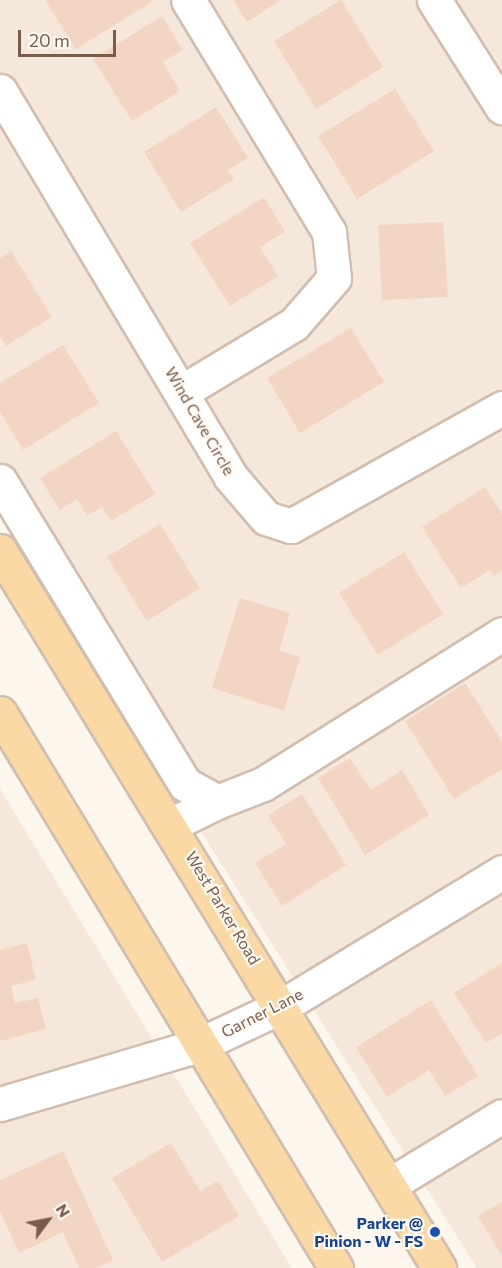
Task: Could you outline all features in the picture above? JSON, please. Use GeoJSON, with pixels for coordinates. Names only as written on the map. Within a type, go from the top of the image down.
{"type":"FeatureCollection","features":[{"type":"Feature","properties":{"kind":"main road","name":"West Parker Road"},"geometry":{"type":"LineString","coordinates":[[0,551],[172,824],[439,1268]]}},
{"type":"Feature","properties":{"kind":"main road"},"geometry":{"type":"LineString","coordinates":[[0,713],[336,1268]]}},
{"type":"Feature","properties":{"kind":"street"},"geometry":{"type":"LineString","coordinates":[[183,391],[294,324],[334,278],[329,232],[188,0]]}},
{"type":"Feature","properties":{"kind":"street"},"geometry":{"type":"LineString","coordinates":[[434,0],[502,108]]}},
{"type":"Feature","properties":{"kind":"street","name":"Wind Cave Circle"},"geometry":{"type":"LineString","coordinates":[[0,91],[183,391],[230,476],[266,518],[291,526],[502,408]]}},
{"type":"Feature","properties":{"kind":"street"},"geometry":{"type":"LineString","coordinates":[[0,481],[185,784],[217,802]]}},
{"type":"Feature","properties":{"kind":"street"},"geometry":{"type":"LineString","coordinates":[[172,824],[217,802],[263,784],[502,634]]}},
{"type":"Feature","properties":{"kind":"street","name":"Garner Lane"},"geometry":{"type":"LineString","coordinates":[[0,1104],[199,1045],[282,1006],[502,872]]}},
{"type":"Feature","properties":{"kind":"street"},"geometry":{"type":"LineString","coordinates":[[389,1185],[502,1116]]}},
{"type":"Feature","properties":{"kind":"shaded area"},"geometry":{"type":"Polygon","coordinates":[[[0,0],[502,0],[502,1268],[477,1268],[0,514],[0,0]]]}},
{"type":"Feature","properties":{"kind":"shaded area"},"geometry":{"type":"Polygon","coordinates":[[[0,789],[292,1268],[0,1268],[0,789]]]}},
{"type":"Feature","properties":{"kind":"building"},"geometry":{"type":"Polygon","coordinates":[[[45,0],[150,0],[152,2],[76,49],[45,0]]]}},
{"type":"Feature","properties":{"kind":"building"},"geometry":{"type":"Polygon","coordinates":[[[233,0],[281,0],[247,22],[233,0]]]}},
{"type":"Feature","properties":{"kind":"building"},"geometry":{"type":"Polygon","coordinates":[[[341,0],[383,67],[316,109],[274,41],[341,0]]]}},
{"type":"Feature","properties":{"kind":"building"},"geometry":{"type":"Polygon","coordinates":[[[162,16],[183,50],[163,62],[180,91],[132,121],[93,59],[162,16]]]}},
{"type":"Feature","properties":{"kind":"building"},"geometry":{"type":"Polygon","coordinates":[[[395,89],[434,151],[357,199],[318,136],[395,89]]]}},
{"type":"Feature","properties":{"kind":"building"},"geometry":{"type":"Polygon","coordinates":[[[216,107],[248,158],[228,170],[234,179],[181,212],[144,152],[216,107]]]}},
{"type":"Feature","properties":{"kind":"building"},"geometry":{"type":"Polygon","coordinates":[[[264,197],[285,232],[260,247],[278,276],[230,306],[190,243],[264,197]]]}},
{"type":"Feature","properties":{"kind":"building"},"geometry":{"type":"Polygon","coordinates":[[[443,222],[448,297],[382,300],[378,225],[443,222]]]}},
{"type":"Feature","properties":{"kind":"building"},"geometry":{"type":"Polygon","coordinates":[[[11,251],[52,317],[6,346],[0,337],[0,258],[11,251]]]}},
{"type":"Feature","properties":{"kind":"building"},"geometry":{"type":"Polygon","coordinates":[[[351,328],[384,382],[300,433],[267,378],[351,328]]]}},
{"type":"Feature","properties":{"kind":"building"},"geometry":{"type":"Polygon","coordinates":[[[63,345],[99,403],[23,450],[0,412],[0,383],[63,345]]]}},
{"type":"Feature","properties":{"kind":"building"},"geometry":{"type":"Polygon","coordinates":[[[116,431],[155,494],[111,521],[102,507],[87,516],[77,499],[60,510],[40,478],[116,431]]]}},
{"type":"Feature","properties":{"kind":"building"},"geometry":{"type":"Polygon","coordinates":[[[485,487],[502,514],[502,571],[494,576],[490,570],[461,588],[422,527],[485,487]]]}},
{"type":"Feature","properties":{"kind":"building"},"geometry":{"type":"Polygon","coordinates":[[[160,524],[200,588],[147,621],[107,557],[160,524]]]}},
{"type":"Feature","properties":{"kind":"building"},"geometry":{"type":"Polygon","coordinates":[[[404,552],[443,614],[378,655],[339,593],[404,552]]]}},
{"type":"Feature","properties":{"kind":"building"},"geometry":{"type":"Polygon","coordinates":[[[240,598],[290,613],[279,651],[300,657],[284,711],[212,688],[240,598]]]}},
{"type":"Feature","properties":{"kind":"building"},"geometry":{"type":"Polygon","coordinates":[[[465,683],[502,742],[502,769],[454,799],[405,721],[465,683]]]}},
{"type":"Feature","properties":{"kind":"building"},"geometry":{"type":"Polygon","coordinates":[[[350,758],[371,790],[402,770],[429,815],[365,855],[318,778],[350,758]]]}},
{"type":"Feature","properties":{"kind":"building"},"geometry":{"type":"Polygon","coordinates":[[[302,794],[346,865],[282,906],[255,863],[286,844],[268,815],[302,794]]]}},
{"type":"Feature","properties":{"kind":"building"},"geometry":{"type":"Polygon","coordinates":[[[27,943],[36,980],[11,986],[15,1003],[38,998],[46,1029],[0,1041],[0,950],[27,943]]]}},
{"type":"Feature","properties":{"kind":"building"},"geometry":{"type":"Polygon","coordinates":[[[502,963],[502,1033],[486,1043],[454,993],[502,963]]]}},
{"type":"Feature","properties":{"kind":"building"},"geometry":{"type":"Polygon","coordinates":[[[431,1000],[478,1076],[445,1096],[429,1070],[387,1097],[356,1047],[431,1000]]]}},
{"type":"Feature","properties":{"kind":"building"},"geometry":{"type":"Polygon","coordinates":[[[171,1143],[200,1191],[218,1181],[239,1216],[162,1262],[112,1178],[171,1143]]]}},
{"type":"Feature","properties":{"kind":"building"},"geometry":{"type":"Polygon","coordinates":[[[63,1151],[113,1260],[96,1268],[79,1268],[63,1232],[19,1253],[0,1211],[0,1180],[63,1151]]]}},
{"type":"Feature","properties":{"kind":"building"},"geometry":{"type":"Polygon","coordinates":[[[502,1202],[502,1256],[478,1216],[502,1202]]]}},
{"type":"Feature","properties":{"kind":"place","name":"Parker @ Pinion - W - FS"},"geometry":{"type":"Point","coordinates":[435,1232]}}]}
